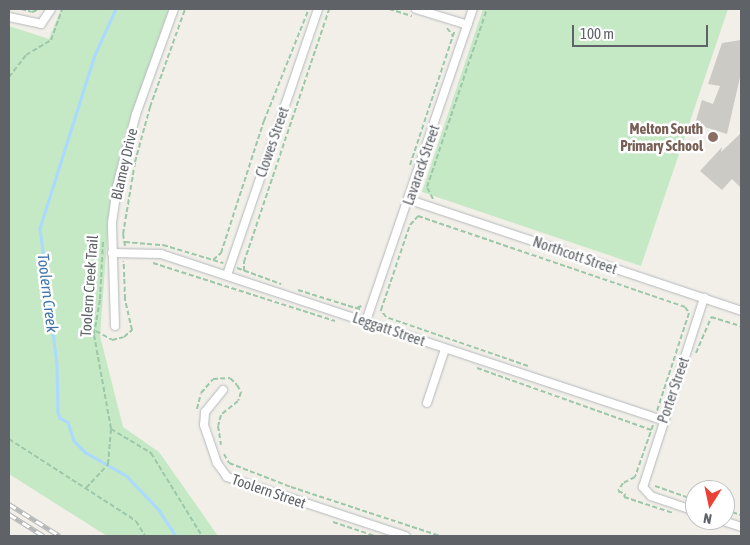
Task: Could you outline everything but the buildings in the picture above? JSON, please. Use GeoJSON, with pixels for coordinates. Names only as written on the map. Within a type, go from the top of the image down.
{"type":"FeatureCollection","features":[{"type":"Feature","properties":{"kind":"street"},"geometry":{"type":"LineString","coordinates":[[9,17],[41,24],[51,9]]}},
{"type":"Feature","properties":{"kind":"street","name":"Blamey Drive"},"geometry":{"type":"LineString","coordinates":[[115,326],[112,223],[124,157],[174,9]]}},
{"type":"Feature","properties":{"kind":"street","name":"Clowes Street"},"geometry":{"type":"LineString","coordinates":[[227,274],[318,9]]}},
{"type":"Feature","properties":{"kind":"street"},"geometry":{"type":"LineString","coordinates":[[416,9],[468,25]]}},
{"type":"Feature","properties":{"kind":"street","name":"Lavarack Street"},"geometry":{"type":"LineString","coordinates":[[366,322],[410,200],[473,9]]}},
{"type":"Feature","properties":{"kind":"street","name":"Northcott Street"},"geometry":{"type":"LineString","coordinates":[[410,200],[741,311]]}},
{"type":"Feature","properties":{"kind":"street","name":"Leggatt Street"},"geometry":{"type":"LineString","coordinates":[[112,253],[161,254],[227,274],[658,420]]}},
{"type":"Feature","properties":{"kind":"street","name":"Porter Street"},"geometry":{"type":"LineString","coordinates":[[648,483],[658,420],[704,298]]}},
{"type":"Feature","properties":{"kind":"street"},"geometry":{"type":"LineString","coordinates":[[426,403],[445,348]]}},
{"type":"Feature","properties":{"kind":"street","name":"Toolern Street"},"geometry":{"type":"LineString","coordinates":[[223,390],[205,412],[204,426],[216,463],[227,477],[405,536]]}},
{"type":"Feature","properties":{"kind":"street"},"geometry":{"type":"LineString","coordinates":[[648,483],[644,490],[651,496],[685,508]]}},
{"type":"Feature","properties":{"kind":"path"},"geometry":{"type":"LineString","coordinates":[[21,9],[32,12],[40,9]]}},
{"type":"Feature","properties":{"kind":"path"},"geometry":{"type":"LineString","coordinates":[[9,78],[26,55],[51,40],[62,9]]}},
{"type":"Feature","properties":{"kind":"path"},"geometry":{"type":"LineString","coordinates":[[131,261],[124,261],[123,252],[126,242],[123,234],[135,162],[150,108],[185,9]]}},
{"type":"Feature","properties":{"kind":"path"},"geometry":{"type":"LineString","coordinates":[[213,260],[221,252],[264,121],[308,9]]}},
{"type":"Feature","properties":{"kind":"path"},"geometry":{"type":"LineString","coordinates":[[244,271],[244,262],[329,9]]}},
{"type":"Feature","properties":{"kind":"path"},"geometry":{"type":"LineString","coordinates":[[447,9],[457,9]]}},
{"type":"Feature","properties":{"kind":"path"},"geometry":{"type":"LineString","coordinates":[[407,174],[462,9]]}},
{"type":"Feature","properties":{"kind":"path"},"geometry":{"type":"LineString","coordinates":[[442,202],[434,199],[427,187],[487,9]]}},
{"type":"Feature","properties":{"kind":"path"},"geometry":{"type":"LineString","coordinates":[[386,318],[381,310],[410,225],[418,216],[685,307],[689,313],[658,408],[658,420],[651,430],[635,477],[622,483],[618,491],[625,494],[624,497],[678,515]]}},
{"type":"Feature","properties":{"kind":"path","name":"Toolern Creek Trail"},"geometry":{"type":"LineString","coordinates":[[86,489],[108,464],[110,429],[94,335],[100,300],[104,240]]}},
{"type":"Feature","properties":{"kind":"path"},"geometry":{"type":"LineString","coordinates":[[126,242],[163,245],[213,260],[285,286]]}},
{"type":"Feature","properties":{"kind":"path"},"geometry":{"type":"LineString","coordinates":[[146,261],[338,322]]}},
{"type":"Feature","properties":{"kind":"path"},"geometry":{"type":"LineString","coordinates":[[294,289],[357,308],[530,367]]}},
{"type":"Feature","properties":{"kind":"path"},"geometry":{"type":"LineString","coordinates":[[357,308],[364,304]]}},
{"type":"Feature","properties":{"kind":"path"},"geometry":{"type":"LineString","coordinates":[[694,357],[711,317],[741,326]]}},
{"type":"Feature","properties":{"kind":"path"},"geometry":{"type":"LineString","coordinates":[[476,368],[651,430]]}},
{"type":"Feature","properties":{"kind":"path"},"geometry":{"type":"LineString","coordinates":[[197,410],[201,393],[212,379],[230,378],[241,392],[238,401],[221,416],[218,426],[221,450],[229,463],[440,536]]}},
{"type":"Feature","properties":{"kind":"path"},"geometry":{"type":"LineString","coordinates":[[652,409],[658,408]]}},
{"type":"Feature","properties":{"kind":"path"},"geometry":{"type":"LineString","coordinates":[[110,429],[151,453],[202,536]]}},
{"type":"Feature","properties":{"kind":"path"},"geometry":{"type":"LineString","coordinates":[[9,439],[136,521],[145,536]]}},
{"type":"Feature","properties":{"kind":"path"},"geometry":{"type":"LineString","coordinates":[[648,483],[685,496]]}},
{"type":"Feature","properties":{"kind":"path"},"geometry":{"type":"LineString","coordinates":[[324,519],[375,536]]}},
{"type":"Feature","properties":{"kind":"green space"},"geometry":{"type":"Polygon","coordinates":[[[61,9],[169,9],[124,136],[110,201],[100,336],[123,427],[159,452],[218,536],[107,536],[9,474],[9,26],[49,39],[61,9]]]}},
{"type":"Feature","properties":{"kind":"green space"},"geometry":{"type":"Polygon","coordinates":[[[483,9],[728,9],[641,266],[422,192],[483,9]]]}},
{"type":"Feature","properties":{"kind":"waterway","name":"Toolern Creek"},"geometry":{"type":"LineString","coordinates":[[116,9],[95,55],[40,228],[57,364],[58,412],[60,418],[68,422],[74,441],[85,452],[127,476],[159,510],[176,536]]}},
{"type":"Feature","properties":{"kind":"railway"},"geometry":{"type":"LineString","coordinates":[[9,504],[60,536]]}},
{"type":"Feature","properties":{"kind":"railway"},"geometry":{"type":"LineString","coordinates":[[9,514],[44,536]]}},
{"type":"Feature","properties":{"kind":"place","name":"Melton South Primary School"},"geometry":{"type":"Point","coordinates":[713,137]}}]}
